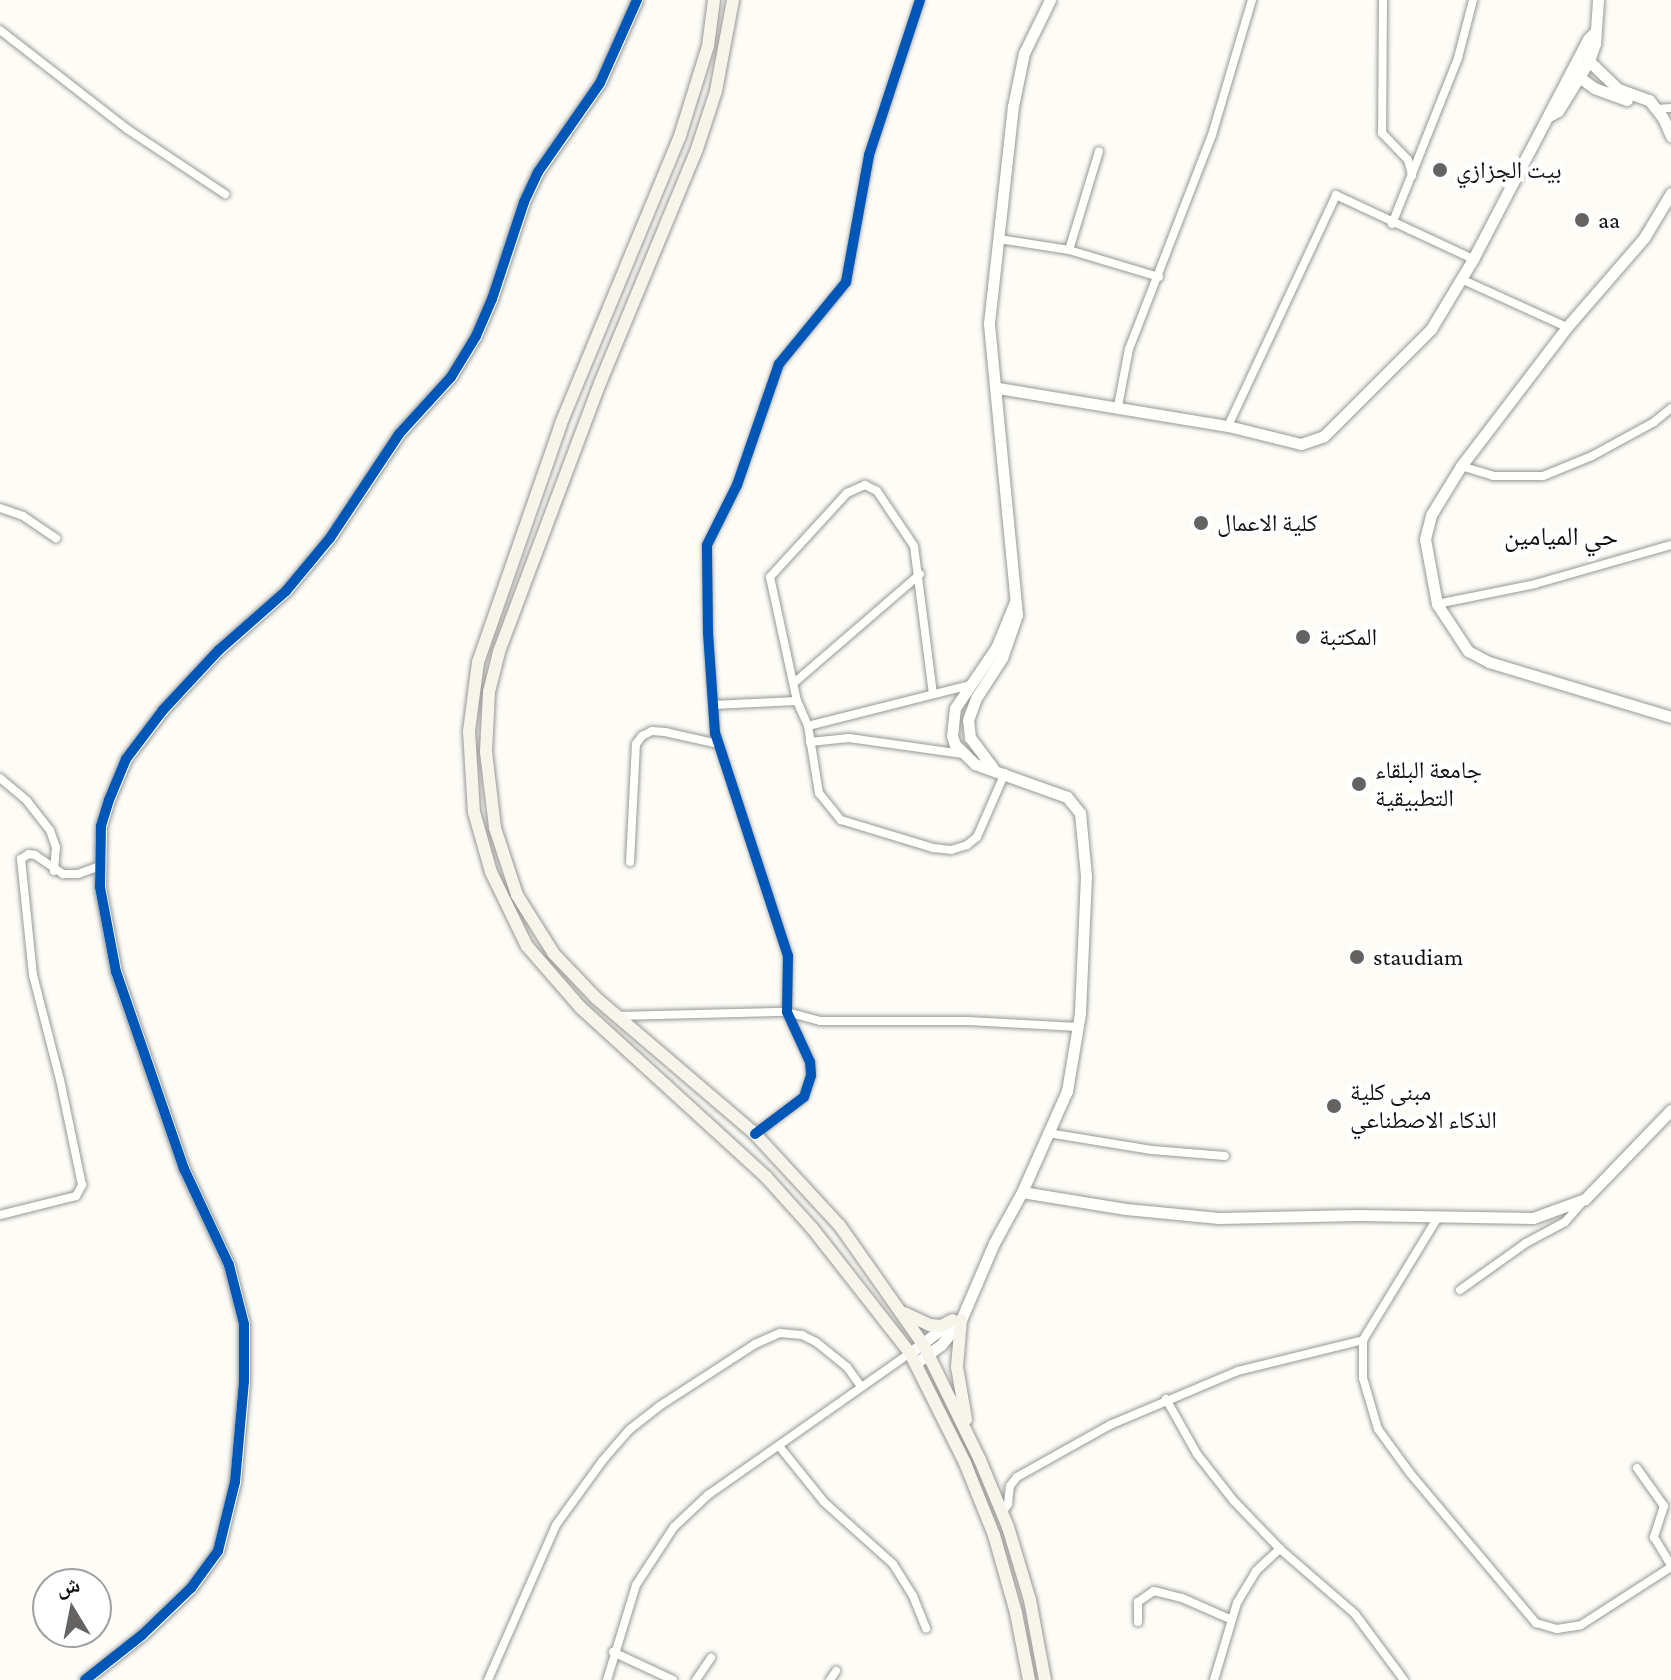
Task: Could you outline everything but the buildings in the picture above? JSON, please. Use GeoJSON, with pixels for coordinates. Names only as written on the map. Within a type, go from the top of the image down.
{"type":"FeatureCollection","features":[{"type":"Feature","properties":{"kind":"main road"},"geometry":{"type":"LineString","coordinates":[[714,0],[708,46],[689,110],[521,533],[478,662],[469,745],[474,812],[481,844],[507,911],[527,946],[555,981],[766,1177],[812,1228],[913,1358],[965,1463],[994,1535],[1016,1613],[1029,1680]]}},
{"type":"Feature","properties":{"kind":"main road"},"geometry":{"type":"LineString","coordinates":[[733,0],[716,91],[697,149],[600,383],[499,652],[489,692],[486,752],[495,828],[517,895],[554,954],[617,1016],[755,1134],[840,1226],[926,1349],[970,1438],[1002,1513],[1030,1600],[1045,1680]]}},
{"type":"Feature","properties":{"kind":"main road"},"geometry":{"type":"LineString","coordinates":[[581,377],[600,383]]}},
{"type":"Feature","properties":{"kind":"main road"},"geometry":{"type":"LineString","coordinates":[[901,1311],[930,1325],[941,1326],[957,1320],[957,1367],[970,1438]]}},
{"type":"Feature","properties":{"kind":"street"},"geometry":{"type":"LineString","coordinates":[[85,1680],[142,1635],[191,1588],[218,1551],[238,1468],[244,1381],[244,1324],[229,1265],[184,1169],[116,972],[103,908],[101,826],[126,759],[163,710],[219,650],[286,591],[313,559],[399,434],[451,377],[492,299],[538,172],[600,83],[637,0]]}},
{"type":"Feature","properties":{"kind":"street"},"geometry":{"type":"LineString","coordinates":[[755,1134],[791,1109],[810,1086],[810,1062],[787,1012],[788,956],[718,744],[713,705],[707,545],[737,485],[779,364],[846,282],[869,155],[920,0]]}},
{"type":"Feature","properties":{"kind":"street"},"geometry":{"type":"LineString","coordinates":[[999,770],[970,738],[968,720],[976,698],[1012,637],[1017,615],[998,388],[989,323],[1013,106],[1024,53],[1050,0]]}},
{"type":"Feature","properties":{"kind":"street"},"geometry":{"type":"LineString","coordinates":[[1118,406],[1129,349],[1212,135],[1252,0]]}},
{"type":"Feature","properties":{"kind":"street"},"geometry":{"type":"LineString","coordinates":[[1383,0],[1382,133],[1408,160],[1412,175]]}},
{"type":"Feature","properties":{"kind":"street"},"geometry":{"type":"LineString","coordinates":[[1392,224],[1458,58],[1473,0]]}},
{"type":"Feature","properties":{"kind":"street"},"geometry":{"type":"LineString","coordinates":[[998,388],[1228,426],[1301,444],[1324,436],[1431,329],[1473,259],[1549,116],[1589,61],[1595,44],[1598,0]]}},
{"type":"Feature","properties":{"kind":"street"},"geometry":{"type":"LineString","coordinates":[[0,30],[127,129],[225,194]]}},
{"type":"Feature","properties":{"kind":"street"},"geometry":{"type":"LineString","coordinates":[[1577,75],[1588,39],[1595,32]]}},
{"type":"Feature","properties":{"kind":"street"},"geometry":{"type":"LineString","coordinates":[[1589,61],[1618,89],[1654,106],[1671,136]]}},
{"type":"Feature","properties":{"kind":"street"},"geometry":{"type":"LineString","coordinates":[[1577,75],[1602,92],[1641,104],[1671,108]]}},
{"type":"Feature","properties":{"kind":"street"},"geometry":{"type":"LineString","coordinates":[[1069,250],[1099,151]]}},
{"type":"Feature","properties":{"kind":"street"},"geometry":{"type":"LineString","coordinates":[[1671,193],[1644,238],[1567,327],[1461,466],[1431,515],[1425,532],[1431,585],[1437,604],[1456,638],[1478,657],[1671,717]]}},
{"type":"Feature","properties":{"kind":"street"},"geometry":{"type":"LineString","coordinates":[[1228,426],[1336,195],[1392,224],[1473,259]]}},
{"type":"Feature","properties":{"kind":"street"},"geometry":{"type":"LineString","coordinates":[[999,239],[1069,250],[1159,277]]}},
{"type":"Feature","properties":{"kind":"street"},"geometry":{"type":"LineString","coordinates":[[1461,279],[1567,327]]}},
{"type":"Feature","properties":{"kind":"street"},"geometry":{"type":"LineString","coordinates":[[1461,466],[1493,476],[1543,476],[1592,456],[1654,422],[1671,408]]}},
{"type":"Feature","properties":{"kind":"street"},"geometry":{"type":"LineString","coordinates":[[933,694],[914,546],[877,491],[865,485],[850,491],[770,577],[770,592],[795,682],[797,701],[808,726],[819,793],[841,820],[933,848],[951,850],[977,837],[999,770]]}},
{"type":"Feature","properties":{"kind":"street"},"geometry":{"type":"LineString","coordinates":[[0,508],[23,516],[56,538]]}},
{"type":"Feature","properties":{"kind":"street"},"geometry":{"type":"LineString","coordinates":[[1437,604],[1535,584],[1671,545]]}},
{"type":"Feature","properties":{"kind":"street"},"geometry":{"type":"LineString","coordinates":[[795,682],[920,574]]}},
{"type":"Feature","properties":{"kind":"street"},"geometry":{"type":"LineString","coordinates":[[607,1680],[613,1652],[636,1585],[674,1527],[708,1495],[860,1385],[951,1336],[969,1303],[994,1243],[1022,1192],[1067,1091],[1078,1027],[1086,876],[1080,813],[1067,797],[999,770],[975,764],[955,745],[951,722],[970,685],[996,648],[1015,602]]}},
{"type":"Feature","properties":{"kind":"street"},"geometry":{"type":"LineString","coordinates":[[808,726],[970,685]]}},
{"type":"Feature","properties":{"kind":"street"},"geometry":{"type":"LineString","coordinates":[[713,705],[797,701]]}},
{"type":"Feature","properties":{"kind":"street"},"geometry":{"type":"LineString","coordinates":[[630,862],[636,744],[642,736],[652,731],[718,744]]}},
{"type":"Feature","properties":{"kind":"street"},"geometry":{"type":"LineString","coordinates":[[810,742],[849,738],[963,754]]}},
{"type":"Feature","properties":{"kind":"street"},"geometry":{"type":"LineString","coordinates":[[0,778],[27,801],[50,830],[56,847],[54,871]]}},
{"type":"Feature","properties":{"kind":"street"},"geometry":{"type":"LineString","coordinates":[[0,1215],[76,1196],[82,1185],[60,1080],[33,975],[21,859],[29,854],[35,855],[54,871],[78,874],[100,866]]}},
{"type":"Feature","properties":{"kind":"street"},"geometry":{"type":"LineString","coordinates":[[617,1016],[787,1012],[820,1021],[968,1021],[1078,1027]]}},
{"type":"Feature","properties":{"kind":"street"},"geometry":{"type":"LineString","coordinates":[[1460,1290],[1526,1243],[1565,1222],[1671,1110]]}},
{"type":"Feature","properties":{"kind":"street"},"geometry":{"type":"LineString","coordinates":[[1048,1133],[1152,1150],[1225,1156]]}},
{"type":"Feature","properties":{"kind":"street"},"geometry":{"type":"LineString","coordinates":[[1022,1192],[1126,1209],[1219,1218],[1533,1218],[1585,1199]]}},
{"type":"Feature","properties":{"kind":"street"},"geometry":{"type":"LineString","coordinates":[[1438,1217],[1363,1340],[1363,1378],[1378,1429],[1418,1483],[1536,1623],[1557,1629],[1581,1625],[1671,1566],[1654,1537],[1664,1506],[1637,1468]]}},
{"type":"Feature","properties":{"kind":"street"},"geometry":{"type":"LineString","coordinates":[[488,1680],[556,1525],[603,1460],[639,1422],[755,1344],[780,1333],[802,1335],[816,1342],[847,1367],[860,1385]]}},
{"type":"Feature","properties":{"kind":"street"},"geometry":{"type":"LineString","coordinates":[[1002,1513],[1008,1504],[1012,1482],[1026,1470],[1166,1399],[1238,1371],[1363,1340]]}},
{"type":"Feature","properties":{"kind":"street"},"geometry":{"type":"LineString","coordinates":[[1166,1399],[1211,1473],[1280,1549],[1355,1614],[1404,1680]]}},
{"type":"Feature","properties":{"kind":"street"},"geometry":{"type":"LineString","coordinates":[[779,1446],[824,1502],[893,1564],[913,1596],[926,1629]]}},
{"type":"Feature","properties":{"kind":"street"},"geometry":{"type":"LineString","coordinates":[[1214,1680],[1230,1619],[1247,1583],[1280,1549]]}},
{"type":"Feature","properties":{"kind":"street"},"geometry":{"type":"LineString","coordinates":[[1138,1622],[1138,1602],[1154,1591],[1182,1598],[1230,1619]]}},
{"type":"Feature","properties":{"kind":"street"},"geometry":{"type":"LineString","coordinates":[[613,1652],[673,1680]]}},
{"type":"Feature","properties":{"kind":"street"},"geometry":{"type":"LineString","coordinates":[[696,1680],[711,1658]]}},
{"type":"Feature","properties":{"kind":"street"},"geometry":{"type":"LineString","coordinates":[[830,1680],[836,1671]]}},
{"type":"Feature","properties":{"kind":"cycle path"},"geometry":{"type":"LineString","coordinates":[[85,1680],[142,1635],[191,1588],[218,1551],[235,1482],[244,1381],[244,1324],[229,1265],[184,1169],[116,972],[100,887],[101,826],[109,800],[126,759],[163,710],[219,650],[286,591],[330,538],[399,434],[451,377],[476,336],[492,299],[524,202],[538,172],[600,83],[637,0]]}},
{"type":"Feature","properties":{"kind":"cycle path"},"geometry":{"type":"LineString","coordinates":[[755,1134],[804,1097],[811,1075],[810,1062],[787,1012],[788,956],[715,733],[708,632],[707,545],[737,485],[779,364],[846,282],[869,155],[920,0]]}},
{"type":"Feature","properties":{"kind":"place","name":"بيت الجزازي"},"geometry":{"type":"Point","coordinates":[1440,170]}},
{"type":"Feature","properties":{"kind":"place","name":"aa"},"geometry":{"type":"Point","coordinates":[1582,220]}},
{"type":"Feature","properties":{"kind":"place","name":"كلية الاعمال"},"geometry":{"type":"Point","coordinates":[1201,523]}},
{"type":"Feature","properties":{"kind":"place","name":"المكتبة"},"geometry":{"type":"Point","coordinates":[1303,637]}},
{"type":"Feature","properties":{"kind":"place","name":"جامعة البلقاء التطبيقية"},"geometry":{"type":"Point","coordinates":[1359,784]}},
{"type":"Feature","properties":{"kind":"place","name":"staudiam"},"geometry":{"type":"Point","coordinates":[1357,957]}},
{"type":"Feature","properties":{"kind":"place","name":"مبنى كلية الذكاء الاصطناعي"},"geometry":{"type":"Point","coordinates":[1334,1106]}},
{"type":"Feature","properties":{"kind":"district","name":"حي الميامين"},"geometry":{"type":"Point","coordinates":[1561,537]}}]}
